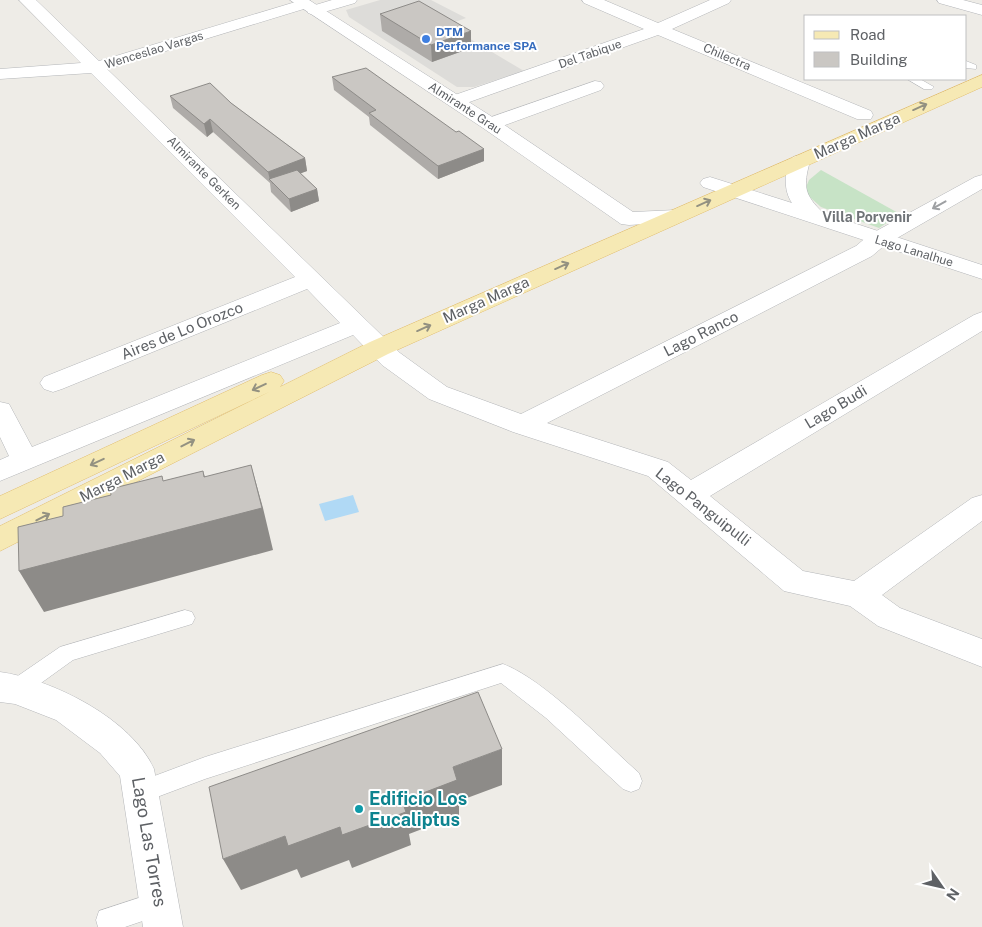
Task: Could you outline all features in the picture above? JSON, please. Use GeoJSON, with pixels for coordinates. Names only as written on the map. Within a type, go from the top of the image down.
{"type":"FeatureCollection","features":[{"type":"Feature","properties":{"kind":"main road","name":"Marga Marga"},"geometry":{"type":"LineString","coordinates":[[0,508],[367,336],[864,115],[920,83],[939,80]]}},
{"type":"Feature","properties":{"kind":"main road","name":"Marga Marga"},"geometry":{"type":"LineString","coordinates":[[0,539],[367,336],[596,251],[800,161],[953,80]]}},
{"type":"Feature","properties":{"kind":"street","name":"Almirante Gerken"},"geometry":{"type":"LineString","coordinates":[[27,0],[311,278],[367,336]]}},
{"type":"Feature","properties":{"kind":"street","name":"Wenceslao Vargas"},"geometry":{"type":"LineString","coordinates":[[0,74],[97,67],[306,5],[349,0]]}},
{"type":"Feature","properties":{"kind":"street","name":"Chilectra"},"geometry":{"type":"LineString","coordinates":[[590,0],[661,28],[864,115]]}},
{"type":"Feature","properties":{"kind":"street","name":"Del Tabique"},"geometry":{"type":"LineString","coordinates":[[455,101],[661,28],[723,0]]}},
{"type":"Feature","properties":{"kind":"street"},"geometry":{"type":"LineString","coordinates":[[945,0],[982,10]]}},
{"type":"Feature","properties":{"kind":"street","name":"Almirante Grau"},"geometry":{"type":"LineString","coordinates":[[306,5],[490,124],[629,219]]}},
{"type":"Feature","properties":{"kind":"street"},"geometry":{"type":"LineString","coordinates":[[490,124],[595,86]]}},
{"type":"Feature","properties":{"kind":"street","name":"Lago Lanalhue"},"geometry":{"type":"LineString","coordinates":[[800,161],[794,184],[798,200],[817,218]]}},
{"type":"Feature","properties":{"kind":"street","name":"Lago Lanalhue"},"geometry":{"type":"LineString","coordinates":[[710,183],[877,240],[982,272]]}},
{"type":"Feature","properties":{"kind":"street","name":"Lago Ranco"},"geometry":{"type":"LineString","coordinates":[[522,425],[864,251],[877,240],[980,183]]}},
{"type":"Feature","properties":{"kind":"street"},"geometry":{"type":"LineString","coordinates":[[596,251],[621,231],[629,219],[676,216]]}},
{"type":"Feature","properties":{"kind":"street","name":"Aires de Lo Orozco"},"geometry":{"type":"LineString","coordinates":[[53,383],[311,278]]}},
{"type":"Feature","properties":{"kind":"street","name":"Lago Budi"},"geometry":{"type":"LineString","coordinates":[[690,494],[982,320]]}},
{"type":"Feature","properties":{"kind":"street","name":"Lago Panguipulli"},"geometry":{"type":"LineString","coordinates":[[367,336],[391,359],[438,393],[522,425],[658,469],[795,582],[858,595]]}},
{"type":"Feature","properties":{"kind":"street","name":"Marga Marga"},"geometry":{"type":"LineString","coordinates":[[0,472],[26,460],[367,336]]}},
{"type":"Feature","properties":{"kind":"street"},"geometry":{"type":"LineString","coordinates":[[0,411],[26,460]]}},
{"type":"Feature","properties":{"kind":"street"},"geometry":{"type":"LineString","coordinates":[[982,506],[858,595],[889,617],[982,653]]}},
{"type":"Feature","properties":{"kind":"street","name":"Lago Las Torres"},"geometry":{"type":"LineString","coordinates":[[8,688],[68,709],[112,742],[136,769],[162,915]]}},
{"type":"Feature","properties":{"kind":"lane"},"geometry":{"type":"LineString","coordinates":[[8,688],[67,653],[185,618]]}},
{"type":"Feature","properties":{"kind":"lane"},"geometry":{"type":"LineString","coordinates":[[141,792],[205,768],[503,673],[525,687],[555,712],[631,781]]}},
{"type":"Feature","properties":{"kind":"lane"},"geometry":{"type":"LineString","coordinates":[[108,920],[162,915]]}},
{"type":"Feature","properties":{"kind":"shaded area"},"geometry":{"type":"Polygon","coordinates":[[[380,0],[431,0],[466,18],[447,25],[524,71],[474,87],[457,87],[349,17],[346,10],[380,0]]]}},
{"type":"Feature","properties":{"kind":"green space"},"geometry":{"type":"Polygon","coordinates":[[[821,170],[900,214],[879,228],[821,207],[804,192],[809,180],[821,170]]]}},
{"type":"Feature","properties":{"kind":"water"},"geometry":{"type":"Polygon","coordinates":[[[353,495],[359,512],[325,521],[319,504],[353,495]]]}},
{"type":"Feature","properties":{"kind":"building"},"geometry":{"type":"Polygon","coordinates":[[[419,1],[471,31],[431,45],[380,14],[419,1]]]}},
{"type":"Feature","properties":{"kind":"building"},"geometry":{"type":"Polygon","coordinates":[[[366,68],[456,132],[459,131],[484,149],[438,166],[369,113],[376,110],[332,77],[366,68]]]}},
{"type":"Feature","properties":{"kind":"building"},"geometry":{"type":"Polygon","coordinates":[[[210,83],[231,103],[305,158],[268,172],[210,119],[204,124],[170,96],[210,83]]]}},
{"type":"Feature","properties":{"kind":"building"},"geometry":{"type":"Polygon","coordinates":[[[297,170],[317,189],[289,199],[269,179],[297,170]]]}},
{"type":"Feature","properties":{"kind":"building"},"geometry":{"type":"Polygon","coordinates":[[[251,465],[262,508],[19,571],[18,527],[63,516],[63,507],[111,495],[110,489],[162,476],[163,481],[203,471],[204,477],[251,465]]]}},
{"type":"Feature","properties":{"kind":"building"},"geometry":{"type":"Polygon","coordinates":[[[478,692],[502,749],[453,767],[457,780],[402,801],[406,812],[342,835],[340,827],[288,846],[285,836],[223,859],[209,787],[478,692]]]}},
{"type":"Feature","properties":{"kind":"place","name":"DTM Performance SPA"},"geometry":{"type":"Point","coordinates":[426,39]}},
{"type":"Feature","properties":{"kind":"place","name":"Edificio Los Eucaliptus"},"geometry":{"type":"Point","coordinates":[359,809]}},
{"type":"Feature","properties":{"kind":"district","name":"Villa Porvenir"},"geometry":{"type":"Point","coordinates":[867,217]}}]}
